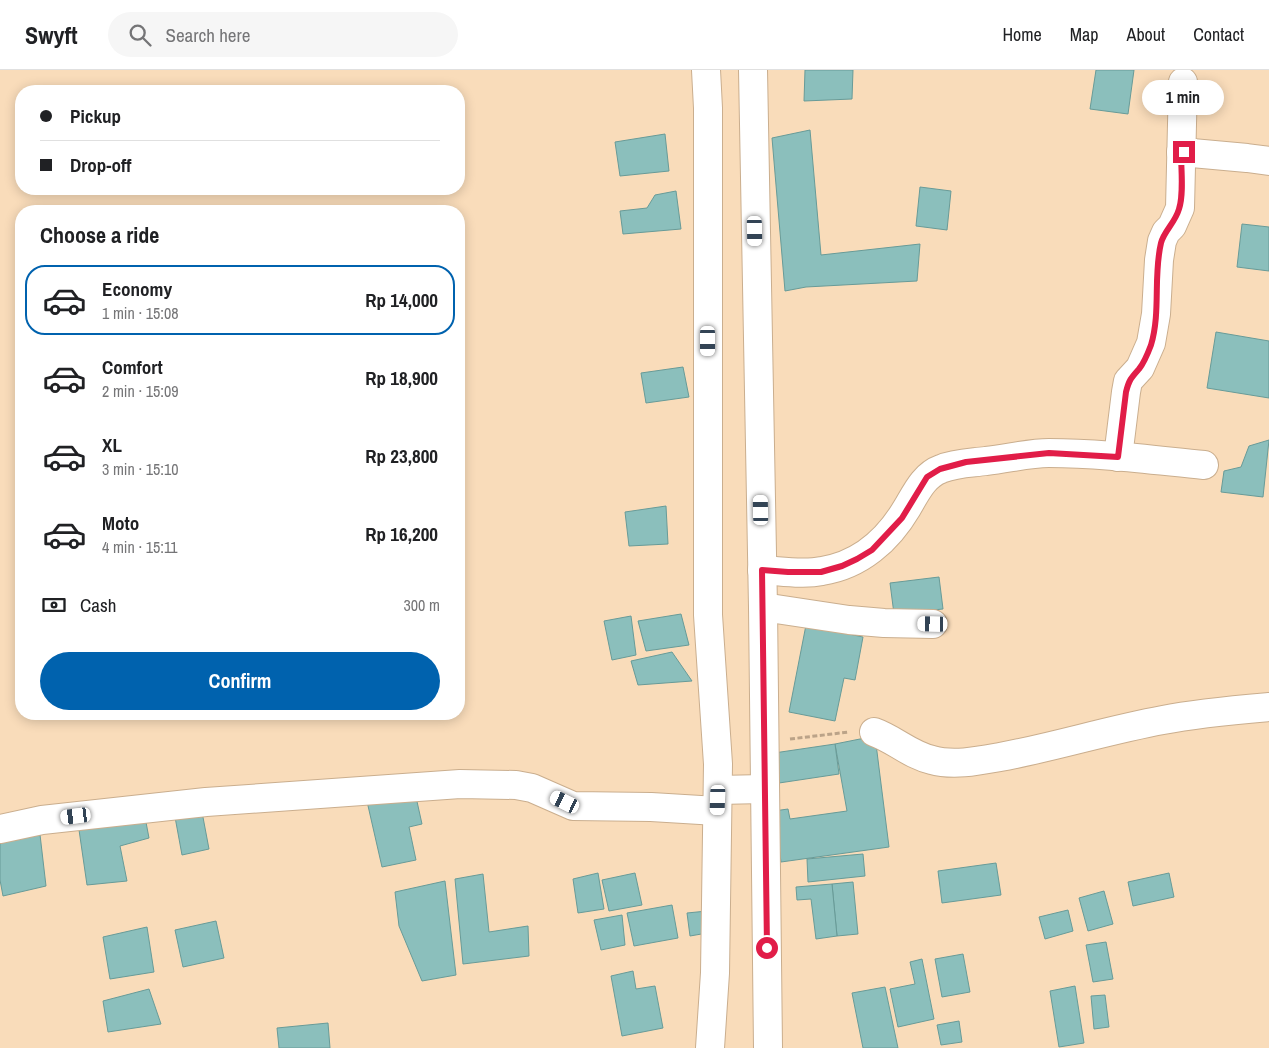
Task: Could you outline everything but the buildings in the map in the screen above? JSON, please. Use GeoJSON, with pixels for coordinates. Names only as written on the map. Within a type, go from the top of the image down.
{"type":"FeatureCollection","features":[{"type":"Feature","properties":{"kind":"street"},"geometry":{"type":"LineString","coordinates":[[706,70],[708,108],[708,615],[719,797],[715,973],[710,1048]]}},
{"type":"Feature","properties":{"kind":"street"},"geometry":{"type":"LineString","coordinates":[[753,70],[763,607],[764,743],[762,789],[768,1048]]}},
{"type":"Feature","properties":{"kind":"street"},"geometry":{"type":"LineString","coordinates":[[1118,457],[1128,381],[1140,368],[1151,344],[1156,314],[1162,241],[1166,232],[1172,226],[1180,208],[1183,82]]}},
{"type":"Feature","properties":{"kind":"street"},"geometry":{"type":"LineString","coordinates":[[1181,152],[1269,162]]}},
{"type":"Feature","properties":{"kind":"street"},"geometry":{"type":"LineString","coordinates":[[762,570],[821,572],[857,559],[872,550],[902,518],[927,477],[940,469],[966,462],[1049,453],[1118,457],[1204,466]]}},
{"type":"Feature","properties":{"kind":"street"},"geometry":{"type":"LineString","coordinates":[[763,607],[849,620],[933,624]]}},
{"type":"Feature","properties":{"kind":"street"},"geometry":{"type":"LineString","coordinates":[[874,732],[883,735],[908,751],[931,760],[946,762],[975,761],[1018,754],[1164,720],[1269,707]]}},
{"type":"Feature","properties":{"kind":"street"},"geometry":{"type":"LineString","coordinates":[[0,829],[42,820],[206,802],[460,784],[516,785],[532,788],[573,806],[651,807],[762,789]]}},
{"type":"Feature","properties":{"kind":"path"},"geometry":{"type":"LineString","coordinates":[[764,743],[824,734],[874,732]]}},
{"type":"Feature","properties":{"kind":"route"},"geometry":{"type":"LineString","coordinates":[[767,948],[762,570],[821,572],[857,559],[872,550],[902,518],[927,477],[940,469],[966,462],[1049,453],[1118,457],[1128,381],[1140,368],[1151,344],[1156,314],[1162,241],[1166,232],[1172,226],[1180,208],[1181,152],[1184,152]]}}]}
